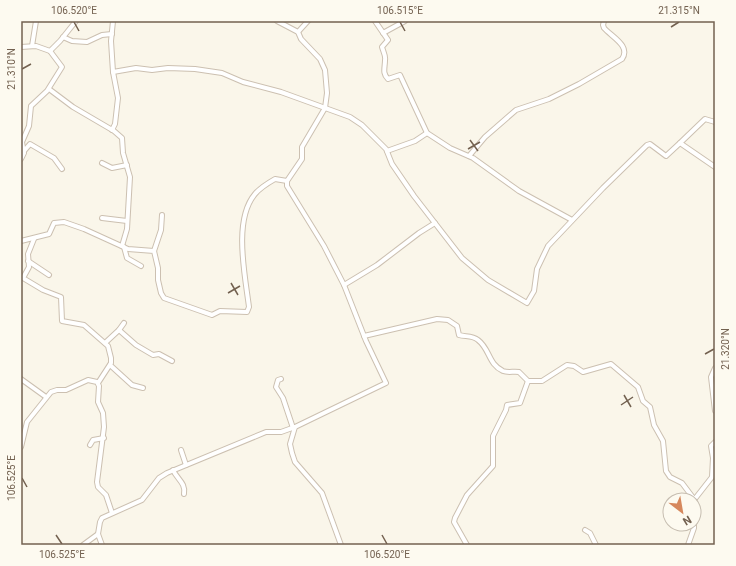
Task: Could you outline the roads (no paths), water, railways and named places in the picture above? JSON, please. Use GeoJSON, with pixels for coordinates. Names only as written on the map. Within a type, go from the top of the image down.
{"type":"FeatureCollection","features":[{"type":"Feature","properties":{"kind":"street"},"geometry":{"type":"LineString","coordinates":[[32,46],[36,21]]}},
{"type":"Feature","properties":{"kind":"street"},"geometry":{"type":"LineString","coordinates":[[50,50],[76,21]]}},
{"type":"Feature","properties":{"kind":"street"},"geometry":{"type":"LineString","coordinates":[[112,130],[115,124],[118,97],[113,72],[113,21]]}},
{"type":"Feature","properties":{"kind":"street"},"geometry":{"type":"LineString","coordinates":[[102,545],[98,534],[101,520],[112,513],[142,500],[159,478],[173,470],[266,432],[278,432],[294,427],[386,383],[364,336],[344,285],[324,246],[288,190],[287,181],[302,159],[302,147],[325,108],[327,93],[323,65],[310,46],[301,39],[298,32],[277,21]]}},
{"type":"Feature","properties":{"kind":"street"},"geometry":{"type":"LineString","coordinates":[[298,32],[308,21]]}},
{"type":"Feature","properties":{"kind":"street"},"geometry":{"type":"LineString","coordinates":[[376,21],[388,40],[382,47],[386,58],[385,74],[388,79],[400,75],[427,134],[450,148],[469,156],[519,191],[572,220]]}},
{"type":"Feature","properties":{"kind":"street"},"geometry":{"type":"LineString","coordinates":[[383,33],[405,21]]}},
{"type":"Feature","properties":{"kind":"street"},"geometry":{"type":"LineString","coordinates":[[469,156],[485,137],[516,110],[549,99],[579,84],[622,59],[625,53],[624,47],[604,28],[604,21]]}},
{"type":"Feature","properties":{"kind":"street"},"geometry":{"type":"LineString","coordinates":[[63,37],[72,41],[87,42],[102,35],[112,34]]}},
{"type":"Feature","properties":{"kind":"street"},"geometry":{"type":"LineString","coordinates":[[21,48],[32,46],[50,50],[62,67],[49,89],[30,106],[29,126],[22,142],[24,155],[21,159]]}},
{"type":"Feature","properties":{"kind":"street"},"geometry":{"type":"LineString","coordinates":[[113,72],[136,68],[152,70],[168,68],[202,70],[229,75],[243,82],[281,92],[346,115],[357,121],[380,142],[387,151],[396,170],[435,223],[468,264],[505,292],[526,303],[534,291],[538,269],[548,246],[619,171],[648,145],[650,144],[666,156],[705,119],[715,122]]}},
{"type":"Feature","properties":{"kind":"street"},"geometry":{"type":"LineString","coordinates":[[49,89],[73,107],[112,130],[122,138],[123,153],[128,165],[130,177],[126,234],[123,247],[127,258],[141,266]]}},
{"type":"Feature","properties":{"kind":"street"},"geometry":{"type":"LineString","coordinates":[[387,151],[415,141],[427,134]]}},
{"type":"Feature","properties":{"kind":"street"},"geometry":{"type":"LineString","coordinates":[[680,143],[715,167]]}},
{"type":"Feature","properties":{"kind":"street"},"geometry":{"type":"LineString","coordinates":[[24,151],[30,144],[54,158],[62,169]]}},
{"type":"Feature","properties":{"kind":"street"},"geometry":{"type":"LineString","coordinates":[[102,163],[112,168],[128,165]]}},
{"type":"Feature","properties":{"kind":"street"},"geometry":{"type":"LineString","coordinates":[[162,215],[161,230],[154,252],[160,290],[167,300],[212,315],[220,311],[247,312],[250,307],[243,251],[243,217],[256,192],[275,179],[287,181]]}},
{"type":"Feature","properties":{"kind":"street"},"geometry":{"type":"LineString","coordinates":[[102,218],[127,221]]}},
{"type":"Feature","properties":{"kind":"street"},"geometry":{"type":"LineString","coordinates":[[21,241],[34,239],[50,233],[54,222],[57,221],[84,229],[123,247],[154,252]]}},
{"type":"Feature","properties":{"kind":"street"},"geometry":{"type":"LineString","coordinates":[[344,285],[377,265],[419,233],[435,223]]}},
{"type":"Feature","properties":{"kind":"street"},"geometry":{"type":"LineString","coordinates":[[34,239],[28,254],[29,266],[24,278],[42,290],[61,297],[62,321],[84,325],[105,342],[111,358],[110,365],[98,383],[98,402],[104,420],[104,438],[97,482],[106,495],[112,513]]}},
{"type":"Feature","properties":{"kind":"street"},"geometry":{"type":"LineString","coordinates":[[28,261],[49,275]]}},
{"type":"Feature","properties":{"kind":"street"},"geometry":{"type":"LineString","coordinates":[[364,336],[444,318],[457,326],[459,335],[478,340],[488,351],[491,361],[497,368],[505,372],[519,372],[528,381],[542,381],[567,365],[574,366],[583,372],[609,364],[612,365],[638,387],[643,400],[650,407],[654,425],[663,441],[666,471],[670,477],[682,483],[688,492]]}},
{"type":"Feature","properties":{"kind":"street"},"geometry":{"type":"LineString","coordinates":[[105,342],[124,323]]}},
{"type":"Feature","properties":{"kind":"street"},"geometry":{"type":"LineString","coordinates":[[118,330],[136,345],[153,355],[159,354],[172,361]]}},
{"type":"Feature","properties":{"kind":"street"},"geometry":{"type":"LineString","coordinates":[[110,365],[132,385],[143,388]]}},
{"type":"Feature","properties":{"kind":"street"},"geometry":{"type":"LineString","coordinates":[[715,368],[711,377],[715,411]]}},
{"type":"Feature","properties":{"kind":"street"},"geometry":{"type":"LineString","coordinates":[[281,378],[278,380],[276,387],[283,398],[294,427],[290,444],[295,462],[322,493],[341,545]]}},
{"type":"Feature","properties":{"kind":"street"},"geometry":{"type":"LineString","coordinates":[[21,379],[46,398]]}},
{"type":"Feature","properties":{"kind":"street"},"geometry":{"type":"LineString","coordinates":[[21,447],[28,422],[46,398],[55,390],[66,390],[79,386],[85,381],[94,380],[98,383]]}},
{"type":"Feature","properties":{"kind":"street"},"geometry":{"type":"LineString","coordinates":[[467,545],[454,522],[455,518],[467,495],[493,466],[493,435],[506,410],[507,405],[520,403],[528,381]]}},
{"type":"Feature","properties":{"kind":"street"},"geometry":{"type":"LineString","coordinates":[[90,444],[93,440],[104,438]]}},
{"type":"Feature","properties":{"kind":"street"},"geometry":{"type":"LineString","coordinates":[[700,492],[712,477],[713,458],[711,446],[715,442]]}},
{"type":"Feature","properties":{"kind":"street"},"geometry":{"type":"LineString","coordinates":[[181,450],[186,465]]}},
{"type":"Feature","properties":{"kind":"street"},"geometry":{"type":"LineString","coordinates":[[173,470],[175,476],[182,482],[184,494]]}},
{"type":"Feature","properties":{"kind":"street"},"geometry":{"type":"LineString","coordinates":[[585,530],[590,533],[596,545]]}},
{"type":"Feature","properties":{"kind":"street"},"geometry":{"type":"LineString","coordinates":[[688,545],[693,532]]}},
{"type":"Feature","properties":{"kind":"street"},"geometry":{"type":"LineString","coordinates":[[84,545],[98,534]]}}]}
